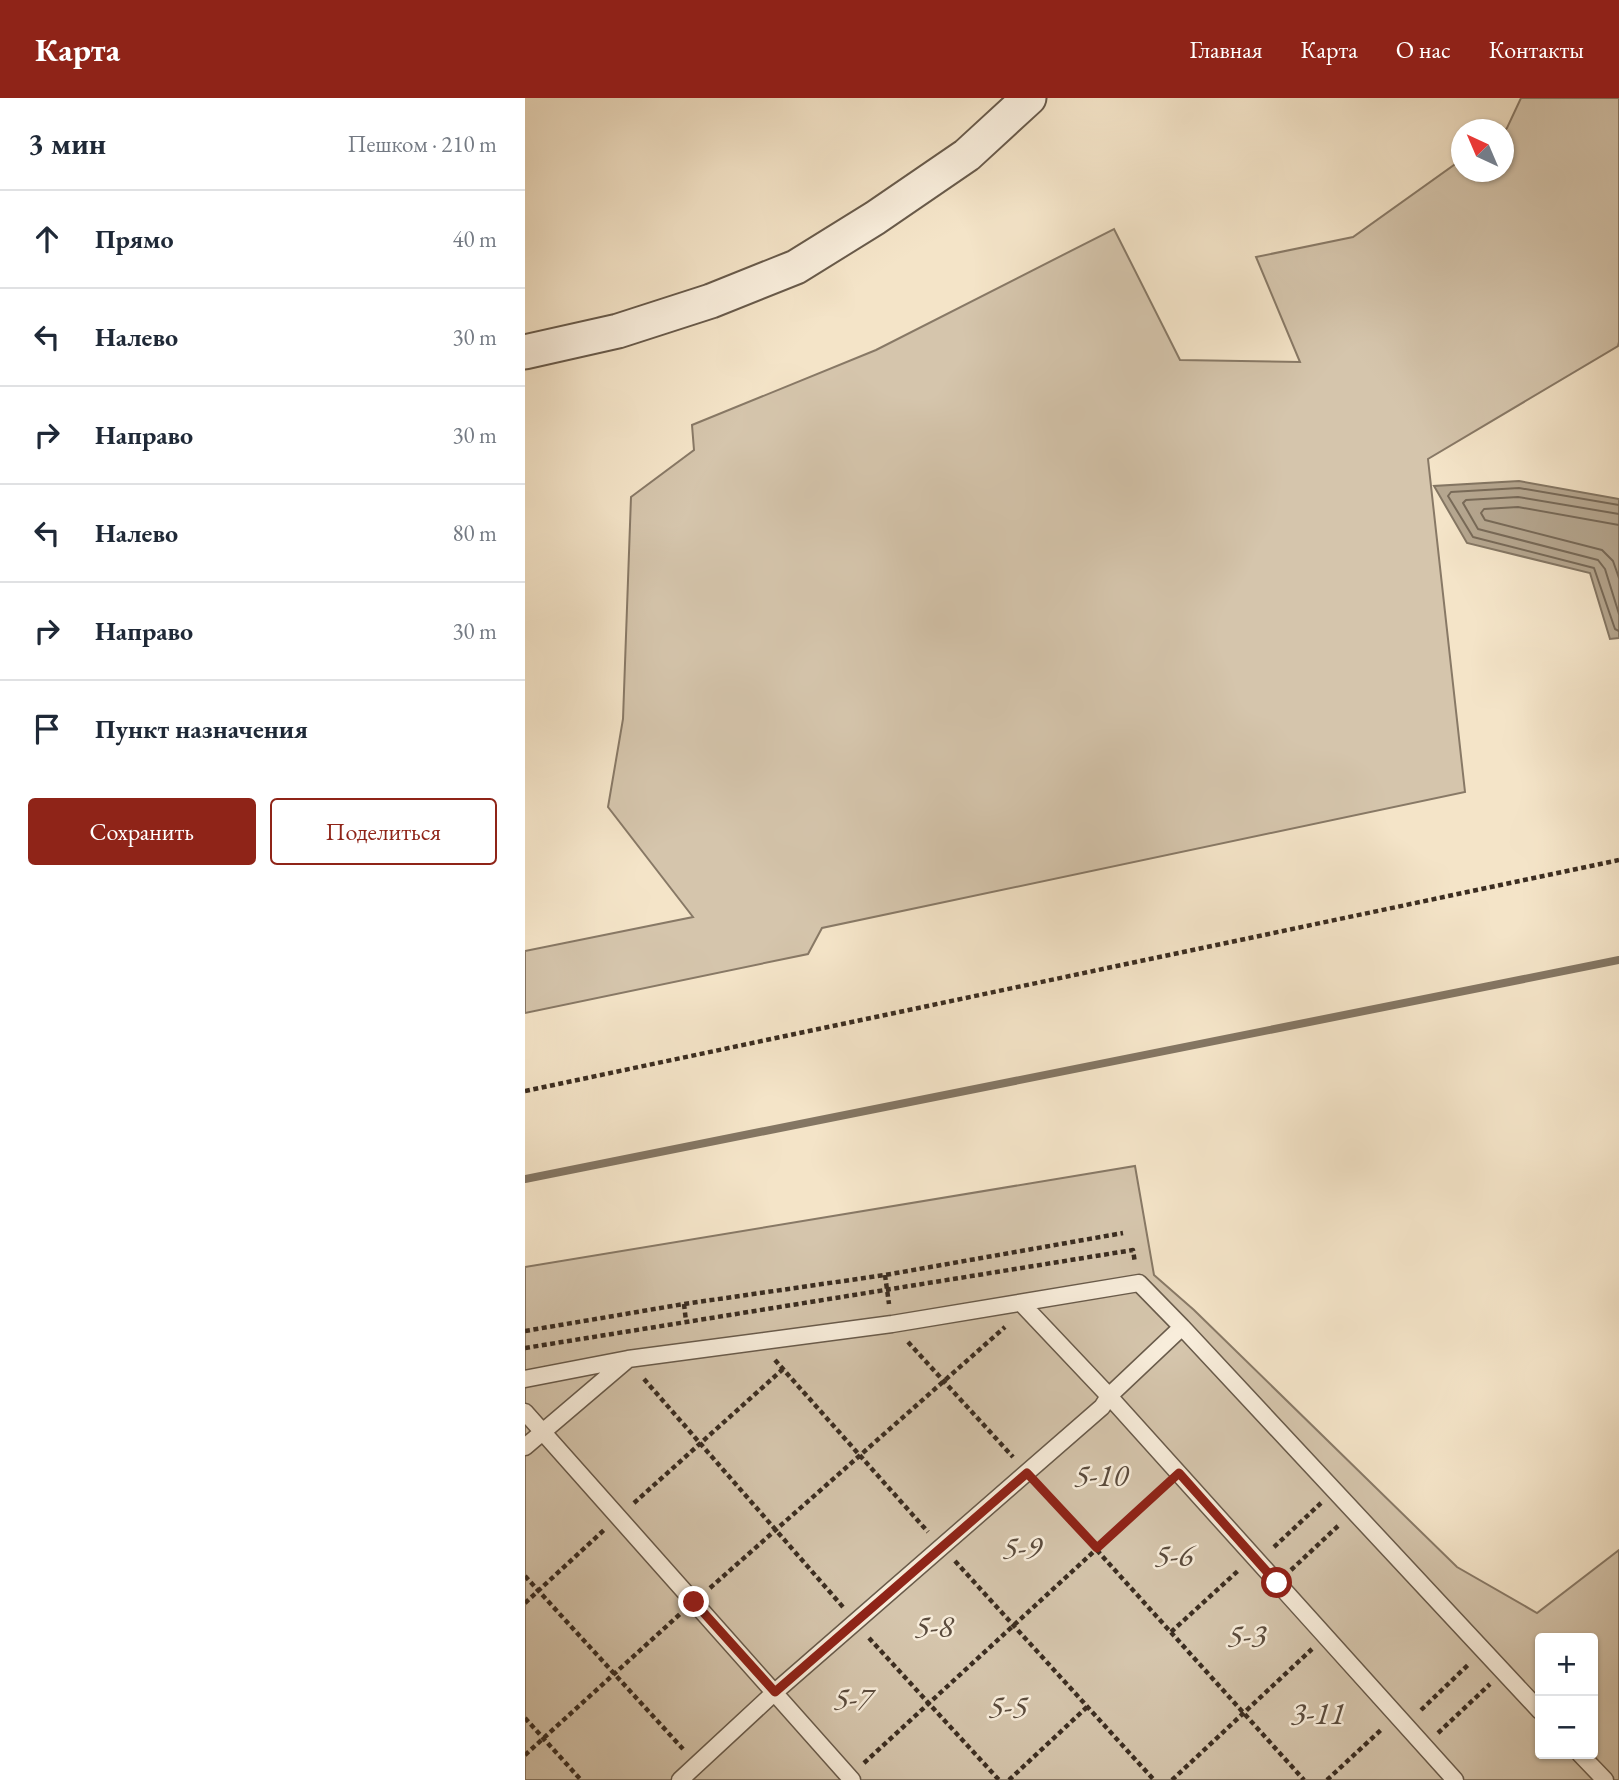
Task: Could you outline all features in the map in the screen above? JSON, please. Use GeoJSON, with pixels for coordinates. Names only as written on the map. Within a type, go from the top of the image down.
{"type":"FeatureCollection","features":[{"type":"Feature","properties":{"kind":"street"},"geometry":{"type":"LineString","coordinates":[[525,352],[618,331],[711,301],[796,267],[875,218],[967,155],[1029,98]]}},
{"type":"Feature","properties":{"kind":"lane"},"geometry":{"type":"LineString","coordinates":[[525,1379],[628,1359],[892,1324],[1139,1283],[1535,1706]]}},
{"type":"Feature","properties":{"kind":"lane"},"geometry":{"type":"LineString","coordinates":[[1023,1304],[1455,1780]]}},
{"type":"Feature","properties":{"kind":"lane"},"geometry":{"type":"LineString","coordinates":[[680,1780],[775,1692],[1102,1407],[1109,1396],[1182,1327]]}},
{"type":"Feature","properties":{"kind":"lane"},"geometry":{"type":"LineString","coordinates":[[525,1447],[628,1359]]}},
{"type":"Feature","properties":{"kind":"lane"},"geometry":{"type":"LineString","coordinates":[[525,1412],[850,1778]]}},
{"type":"Feature","properties":{"kind":"lane"},"geometry":{"type":"LineString","coordinates":[[1585,1759],[1605,1780]]}},
{"type":"Feature","properties":{"kind":"path"},"geometry":{"type":"LineString","coordinates":[[525,1091],[1619,860]]}},
{"type":"Feature","properties":{"kind":"path"},"geometry":{"type":"LineString","coordinates":[[525,1331],[684,1304],[885,1275],[1123,1233]]}},
{"type":"Feature","properties":{"kind":"path"},"geometry":{"type":"LineString","coordinates":[[525,1348],[1133,1250]]}},
{"type":"Feature","properties":{"kind":"path"},"geometry":{"type":"LineString","coordinates":[[885,1275],[887,1289]]}},
{"type":"Feature","properties":{"kind":"path"},"geometry":{"type":"LineString","coordinates":[[684,1304],[686,1321]]}},
{"type":"Feature","properties":{"kind":"path"},"geometry":{"type":"LineString","coordinates":[[525,1755],[1013,1320],[1023,1304]]}},
{"type":"Feature","properties":{"kind":"path"},"geometry":{"type":"LineString","coordinates":[[892,1324],[1304,1780]]}},
{"type":"Feature","properties":{"kind":"path"},"geometry":{"type":"LineString","coordinates":[[758,1341],[1154,1780]]}},
{"type":"Feature","properties":{"kind":"path"},"geometry":{"type":"LineString","coordinates":[[628,1359],[856,1623],[999,1780]]}},
{"type":"Feature","properties":{"kind":"path"},"geometry":{"type":"LineString","coordinates":[[525,1603],[783,1369]]}},
{"type":"Feature","properties":{"kind":"path"},"geometry":{"type":"LineString","coordinates":[[850,1778],[1179,1473]]}},
{"type":"Feature","properties":{"kind":"path"},"geometry":{"type":"LineString","coordinates":[[1171,1632],[1334,1490]]}},
{"type":"Feature","properties":{"kind":"path"},"geometry":{"type":"LineString","coordinates":[[1277,1583],[1354,1511]]}},
{"type":"Feature","properties":{"kind":"path"},"geometry":{"type":"LineString","coordinates":[[525,1576],[697,1764]]}},
{"type":"Feature","properties":{"kind":"path"},"geometry":{"type":"LineString","coordinates":[[1173,1780],[1325,1636]]}},
{"type":"Feature","properties":{"kind":"path"},"geometry":{"type":"LineString","coordinates":[[1328,1780],[1484,1650]]}},
{"type":"Feature","properties":{"kind":"path"},"geometry":{"type":"LineString","coordinates":[[1425,1746],[1504,1672]]}},
{"type":"Feature","properties":{"kind":"path"},"geometry":{"type":"LineString","coordinates":[[1009,1780],[1087,1707]]}},
{"type":"Feature","properties":{"kind":"path"},"geometry":{"type":"LineString","coordinates":[[525,1718],[581,1780]]}},
{"type":"Feature","properties":{"kind":"green space"},"geometry":{"type":"Polygon","coordinates":[[[1521,98],[1619,98],[1619,342],[1618,346],[1428,459],[1465,792],[822,928],[808,954],[525,1013],[525,951],[693,917],[608,807],[623,719],[631,497],[694,450],[692,425],[876,350],[1114,229],[1180,360],[1300,362],[1256,257],[1353,237],[1451,167],[1451,182],[1514,182],[1514,119],[1511,119],[1521,98]]]}},
{"type":"Feature","properties":{"kind":"green space"},"geometry":{"type":"Polygon","coordinates":[[[1135,1166],[1154,1275],[1194,1310],[1457,1567],[1537,1613],[1619,1550],[1619,1780],[525,1780],[525,1267],[1135,1166]]]}},
{"type":"Feature","properties":{"kind":"water"},"geometry":{"type":"Polygon","coordinates":[[[1519,481],[1619,499],[1619,638],[1610,639],[1590,573],[1467,543],[1434,486],[1519,481]]]}},
{"type":"Feature","properties":{"kind":"waterway"},"geometry":{"type":"LineString","coordinates":[[525,1179],[1619,960]]}},
{"type":"Feature","properties":{"kind":"route"},"geometry":{"type":"LineString","coordinates":[[694,1602],[775,1692],[1027,1473],[1097,1548],[1179,1473],[1277,1583]]}},
{"type":"Feature","properties":{"kind":"park label","name":"5-10"},"geometry":{"type":"Point","coordinates":[1101,1475]}},
{"type":"Feature","properties":{"kind":"park label","name":"5-9"},"geometry":{"type":"Point","coordinates":[1022,1547]}},
{"type":"Feature","properties":{"kind":"park label","name":"5-6"},"geometry":{"type":"Point","coordinates":[1174,1555]}},
{"type":"Feature","properties":{"kind":"park label","name":"5-8"},"geometry":{"type":"Point","coordinates":[934,1626]}},
{"type":"Feature","properties":{"kind":"park label","name":"5-3"},"geometry":{"type":"Point","coordinates":[1247,1635]}},
{"type":"Feature","properties":{"kind":"park label","name":"5-7"},"geometry":{"type":"Point","coordinates":[853,1698]}},
{"type":"Feature","properties":{"kind":"park label","name":"5-5"},"geometry":{"type":"Point","coordinates":[1008,1706]}},
{"type":"Feature","properties":{"kind":"park label","name":"3-11"},"geometry":{"type":"Point","coordinates":[1318,1713]}}]}
